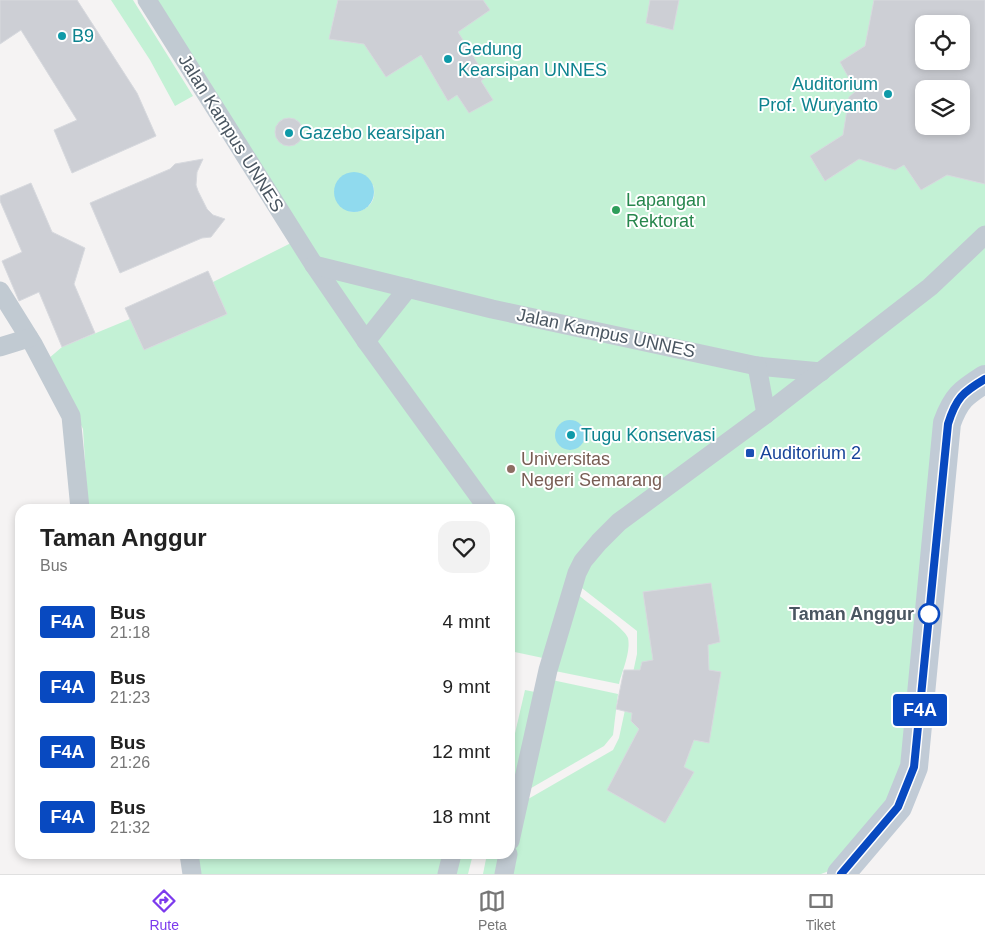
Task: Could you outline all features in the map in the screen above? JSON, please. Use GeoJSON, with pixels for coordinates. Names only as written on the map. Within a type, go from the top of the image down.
{"type":"FeatureCollection","features":[{"type":"Feature","properties":{"kind":"main road"},"geometry":{"type":"LineString","coordinates":[[841,874],[898,807],[914,767],[948,424],[953,406],[964,392],[985,379]]}},
{"type":"Feature","properties":{"kind":"street","name":"Jalan Kampus UNNES"},"geometry":{"type":"LineString","coordinates":[[147,0],[314,265],[366,341],[484,504]]}},
{"type":"Feature","properties":{"kind":"street"},"geometry":{"type":"LineString","coordinates":[[515,818],[548,670],[577,573],[583,561],[619,522],[766,414],[930,287],[985,235]]}},
{"type":"Feature","properties":{"kind":"street","name":"Jalan Kampus UNNES"},"geometry":{"type":"LineString","coordinates":[[314,265],[492,309],[757,366],[821,372]]}},
{"type":"Feature","properties":{"kind":"street"},"geometry":{"type":"LineString","coordinates":[[366,341],[408,288]]}},
{"type":"Feature","properties":{"kind":"street"},"geometry":{"type":"LineString","coordinates":[[0,291],[29,338],[71,416],[80,504]]}},
{"type":"Feature","properties":{"kind":"street"},"geometry":{"type":"LineString","coordinates":[[0,347],[29,338]]}},
{"type":"Feature","properties":{"kind":"street"},"geometry":{"type":"LineString","coordinates":[[757,366],[766,414]]}},
{"type":"Feature","properties":{"kind":"street"},"geometry":{"type":"LineString","coordinates":[[190,859],[192,874]]}},
{"type":"Feature","properties":{"kind":"street"},"geometry":{"type":"LineString","coordinates":[[447,874],[451,859]]}},
{"type":"Feature","properties":{"kind":"street"},"geometry":{"type":"LineString","coordinates":[[504,874],[507,859]]}},
{"type":"Feature","properties":{"kind":"green space"},"geometry":{"type":"Polygon","coordinates":[[[111,0],[133,0],[193,96],[175,106],[150,60],[111,0]]]}},
{"type":"Feature","properties":{"kind":"green space"},"geometry":{"type":"Polygon","coordinates":[[[154,0],[985,0],[985,228],[927,284],[821,367],[759,362],[317,262],[154,0]],[[339,179],[334,192],[350,212],[356,212],[370,205],[374,196],[373,185],[339,179]]]}},
{"type":"Feature","properties":{"kind":"green space"},"geometry":{"type":"Polygon","coordinates":[[[293,242],[477,504],[88,504],[83,429],[48,359],[62,347],[130,319],[144,350],[227,314],[213,282],[293,242]]]}},
{"type":"Feature","properties":{"kind":"green space"},"geometry":{"type":"Polygon","coordinates":[[[985,242],[985,370],[956,391],[905,764],[891,797],[837,868],[821,874],[510,874],[513,859],[515,859],[515,846],[523,802],[613,750],[619,738],[637,654],[637,631],[578,585],[588,565],[623,527],[985,242]]]}},
{"type":"Feature","properties":{"kind":"green space"},"geometry":{"type":"Polygon","coordinates":[[[327,273],[399,291],[366,332],[327,273]]]}},
{"type":"Feature","properties":{"kind":"green space"},"geometry":{"type":"Polygon","coordinates":[[[409,293],[753,370],[762,413],[612,522],[543,658],[515,652],[515,504],[493,504],[373,341],[409,293]]]}},
{"type":"Feature","properties":{"kind":"green space"},"geometry":{"type":"Polygon","coordinates":[[[763,371],[807,376],[770,405],[763,371]]]}},
{"type":"Feature","properties":{"kind":"green space"},"geometry":{"type":"Polygon","coordinates":[[[576,593],[613,622],[628,638],[627,655],[619,684],[555,671],[576,593]]]}},
{"type":"Feature","properties":{"kind":"green space"},"geometry":{"type":"Polygon","coordinates":[[[552,680],[618,694],[613,735],[604,746],[526,791],[552,680]]]}},
{"type":"Feature","properties":{"kind":"green space"},"geometry":{"type":"Polygon","coordinates":[[[525,690],[535,692],[515,794],[515,733],[525,690]]]}},
{"type":"Feature","properties":{"kind":"green space"},"geometry":{"type":"Polygon","coordinates":[[[194,859],[445,859],[441,874],[196,874],[194,859]]]}},
{"type":"Feature","properties":{"kind":"green space"},"geometry":{"type":"Polygon","coordinates":[[[457,859],[472,859],[468,874],[454,874],[457,859]]]}},
{"type":"Feature","properties":{"kind":"green space"},"geometry":{"type":"Polygon","coordinates":[[[486,859],[502,859],[499,874],[483,874],[486,859]]]}},
{"type":"Feature","properties":{"kind":"water"},"geometry":{"type":"Polygon","coordinates":[[[358,172],[365,175],[371,181],[374,192],[373,200],[365,209],[358,212],[350,212],[343,209],[335,200],[334,188],[337,181],[346,173],[358,172]]]}},
{"type":"Feature","properties":{"kind":"water"},"geometry":{"type":"Polygon","coordinates":[[[570,420],[576,421],[584,429],[584,441],[576,449],[570,450],[564,449],[556,441],[555,435],[556,429],[564,421],[570,420]]]}},
{"type":"Feature","properties":{"kind":"building"},"geometry":{"type":"Polygon","coordinates":[[[0,0],[77,0],[137,93],[156,136],[72,173],[54,130],[77,120],[21,30],[0,44],[0,0]]]}},
{"type":"Feature","properties":{"kind":"building","name":"Gedung Kearsipan UNNES"},"geometry":{"type":"Polygon","coordinates":[[[338,0],[483,0],[490,10],[458,32],[486,77],[481,81],[493,100],[469,113],[457,95],[448,101],[421,55],[386,77],[364,44],[329,39],[338,0]]]}},
{"type":"Feature","properties":{"kind":"building"},"geometry":{"type":"Polygon","coordinates":[[[650,0],[679,0],[673,30],[646,23],[650,0]]]}},
{"type":"Feature","properties":{"kind":"building","name":"Auditorium Prof. Wuryanto"},"geometry":{"type":"Polygon","coordinates":[[[874,0],[985,0],[985,184],[947,175],[921,190],[904,165],[895,170],[859,159],[825,181],[810,156],[843,135],[849,97],[856,91],[840,62],[865,46],[874,0]]]}},
{"type":"Feature","properties":{"kind":"building","name":"Gazebo kearsipan"},"geometry":{"type":"Polygon","coordinates":[[[289,118],[299,122],[303,132],[299,142],[289,146],[279,142],[275,132],[279,122],[289,118]]]}},
{"type":"Feature","properties":{"kind":"building"},"geometry":{"type":"Polygon","coordinates":[[[203,159],[197,172],[196,185],[198,191],[207,209],[213,215],[225,219],[211,237],[202,238],[120,273],[90,203],[170,169],[175,164],[203,159]]]}},
{"type":"Feature","properties":{"kind":"building"},"geometry":{"type":"Polygon","coordinates":[[[31,183],[52,232],[85,248],[74,284],[95,333],[62,347],[39,292],[19,301],[2,261],[22,252],[0,201],[0,196],[31,183]]]}},
{"type":"Feature","properties":{"kind":"building"},"geometry":{"type":"Polygon","coordinates":[[[208,271],[227,314],[144,350],[125,308],[208,271]]]}},
{"type":"Feature","properties":{"kind":"building"},"geometry":{"type":"Polygon","coordinates":[[[711,583],[720,642],[708,645],[709,670],[721,672],[709,743],[694,740],[684,767],[694,772],[665,823],[607,790],[639,729],[631,721],[632,713],[616,709],[624,670],[640,670],[642,662],[653,660],[643,592],[711,583]]]}},
{"type":"Feature","properties":{"kind":"bus line","name":"F4A"},"geometry":{"type":"LineString","coordinates":[[841,874],[898,807],[914,767],[948,424],[953,406],[964,392],[985,379]]}},
{"type":"Feature","properties":{"kind":"place","name":"B9"},"geometry":{"type":"Point","coordinates":[62,36]}},
{"type":"Feature","properties":{"kind":"place","name":"Gedung Kearsipan UNNES"},"geometry":{"type":"Point","coordinates":[448,59]}},
{"type":"Feature","properties":{"kind":"place","name":"Auditorium Prof. Wuryanto"},"geometry":{"type":"Point","coordinates":[888,94]}},
{"type":"Feature","properties":{"kind":"place","name":"Gazebo kearsipan"},"geometry":{"type":"Point","coordinates":[289,133]}},
{"type":"Feature","properties":{"kind":"place","name":"Lapangan Rektorat"},"geometry":{"type":"Point","coordinates":[616,210]}},
{"type":"Feature","properties":{"kind":"place","name":"Tugu Konservasi"},"geometry":{"type":"Point","coordinates":[571,435]}},
{"type":"Feature","properties":{"kind":"place","name":"Auditorium 2"},"geometry":{"type":"Point","coordinates":[750,453]}},
{"type":"Feature","properties":{"kind":"place","name":"Universitas Negeri Semarang"},"geometry":{"type":"Point","coordinates":[511,469]}},
{"type":"Feature","properties":{"kind":"place","name":"Taman Anggur"},"geometry":{"type":"Point","coordinates":[929,614]}}]}
